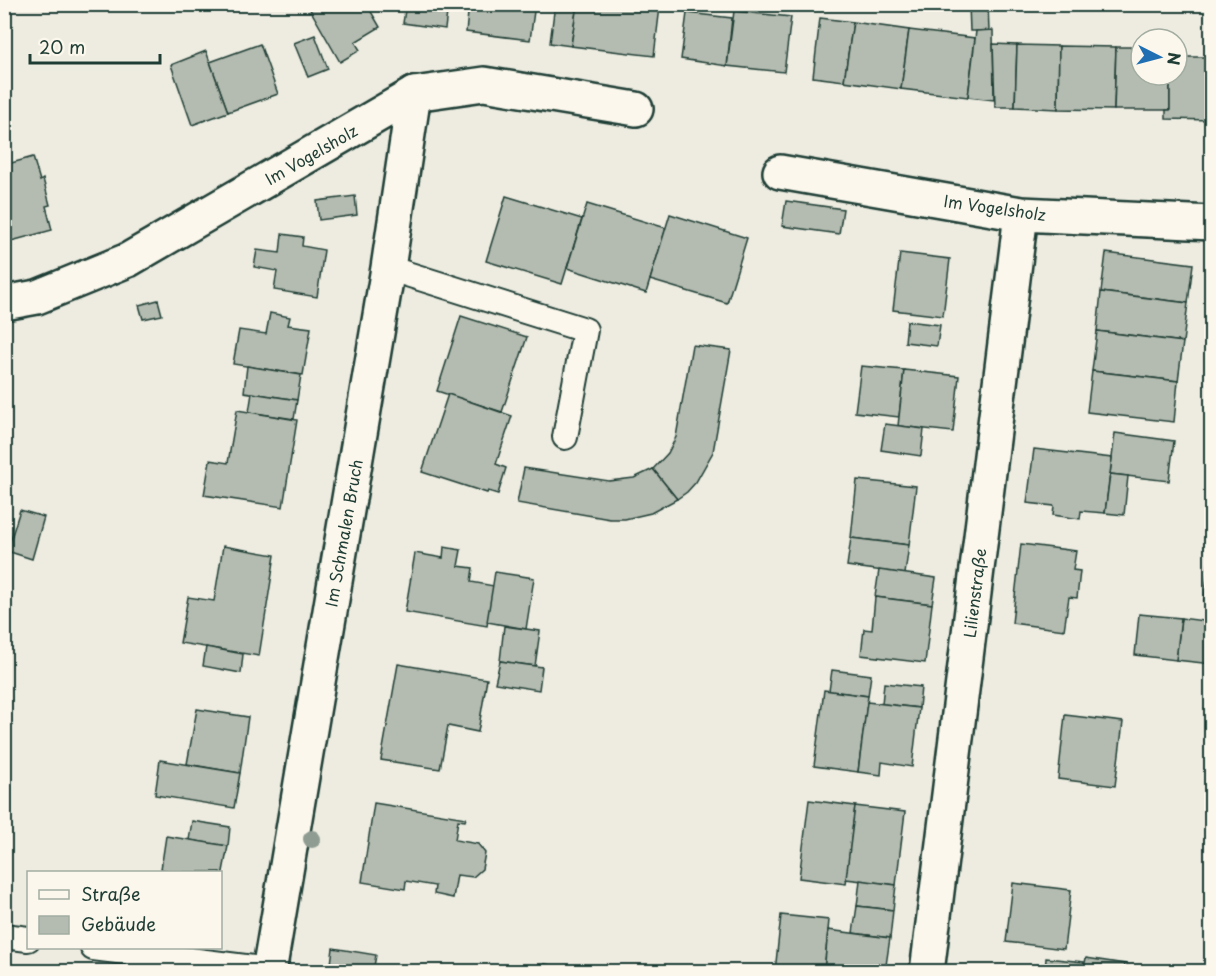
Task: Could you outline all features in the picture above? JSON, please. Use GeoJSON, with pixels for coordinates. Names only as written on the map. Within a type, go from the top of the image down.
{"type":"FeatureCollection","features":[{"type":"Feature","properties":{"kind":"street","name":"Im Vogelsholz"},"geometry":{"type":"LineString","coordinates":[[4,303],[37,297],[128,260],[414,94],[484,84],[636,109]]}},
{"type":"Feature","properties":{"kind":"street","name":"Im Schmalen Bruch"},"geometry":{"type":"LineString","coordinates":[[269,971],[388,268],[414,94]]}},
{"type":"Feature","properties":{"kind":"street","name":"Im Vogelsholz"},"geometry":{"type":"LineString","coordinates":[[780,172],[1021,214],[1212,223]]}},
{"type":"Feature","properties":{"kind":"street","name":"Lilienstraße"},"geometry":{"type":"LineString","coordinates":[[927,972],[1021,214]]}},
{"type":"Feature","properties":{"kind":"lane"},"geometry":{"type":"LineString","coordinates":[[388,268],[585,330],[565,437]]}},
{"type":"Feature","properties":{"kind":"lane"},"geometry":{"type":"LineString","coordinates":[[4,936],[27,939]]}},
{"type":"Feature","properties":{"kind":"lane"},"geometry":{"type":"LineString","coordinates":[[101,949],[269,971]]}},
{"type":"Feature","properties":{"kind":"building"},"geometry":{"type":"Polygon","coordinates":[[[307,4],[379,4],[370,10],[380,27],[355,42],[360,50],[340,62],[307,4]]]}},
{"type":"Feature","properties":{"kind":"building"},"geometry":{"type":"Polygon","coordinates":[[[406,4],[448,4],[445,29],[403,23],[406,4]]]}},
{"type":"Feature","properties":{"kind":"building"},"geometry":{"type":"Polygon","coordinates":[[[469,4],[535,4],[530,40],[466,32],[469,4]]]}},
{"type":"Feature","properties":{"kind":"building"},"geometry":{"type":"Polygon","coordinates":[[[555,4],[577,4],[571,46],[550,43],[555,4]]]}},
{"type":"Feature","properties":{"kind":"building"},"geometry":{"type":"Polygon","coordinates":[[[577,4],[640,4],[660,7],[654,56],[571,46],[577,4]]]}},
{"type":"Feature","properties":{"kind":"building"},"geometry":{"type":"Polygon","coordinates":[[[969,4],[988,4],[989,31],[970,31],[969,4]]]}},
{"type":"Feature","properties":{"kind":"building"},"geometry":{"type":"Polygon","coordinates":[[[734,11],[791,17],[784,72],[727,66],[734,11]]]}},
{"type":"Feature","properties":{"kind":"building"},"geometry":{"type":"Polygon","coordinates":[[[687,13],[732,18],[727,66],[681,59],[687,13]]]}},
{"type":"Feature","properties":{"kind":"building"},"geometry":{"type":"Polygon","coordinates":[[[820,18],[853,22],[844,81],[813,77],[820,18]]]}},
{"type":"Feature","properties":{"kind":"building"},"geometry":{"type":"Polygon","coordinates":[[[853,22],[909,30],[901,89],[844,81],[853,22]]]}},
{"type":"Feature","properties":{"kind":"building"},"geometry":{"type":"Polygon","coordinates":[[[909,30],[975,38],[968,97],[901,89],[909,30]]]}},
{"type":"Feature","properties":{"kind":"building"},"geometry":{"type":"Polygon","coordinates":[[[993,30],[994,100],[968,97],[976,31],[993,30]]]}},
{"type":"Feature","properties":{"kind":"building"},"geometry":{"type":"Polygon","coordinates":[[[315,35],[328,69],[308,77],[294,43],[315,35]]]}},
{"type":"Feature","properties":{"kind":"building"},"geometry":{"type":"Polygon","coordinates":[[[260,44],[278,94],[228,112],[210,62],[260,44]]]}},
{"type":"Feature","properties":{"kind":"building"},"geometry":{"type":"Polygon","coordinates":[[[993,44],[1017,45],[1015,107],[995,107],[993,44]]]}},
{"type":"Feature","properties":{"kind":"building"},"geometry":{"type":"Polygon","coordinates":[[[1017,45],[1059,46],[1058,109],[1015,107],[1017,45]]]}},
{"type":"Feature","properties":{"kind":"building"},"geometry":{"type":"Polygon","coordinates":[[[1059,46],[1116,47],[1114,110],[1058,109],[1059,46]]]}},
{"type":"Feature","properties":{"kind":"building"},"geometry":{"type":"Polygon","coordinates":[[[1116,47],[1129,47],[1129,87],[1170,87],[1170,110],[1114,110],[1116,47]]]}},
{"type":"Feature","properties":{"kind":"building"},"geometry":{"type":"Polygon","coordinates":[[[206,51],[228,112],[192,125],[171,65],[206,51]]]}},
{"type":"Feature","properties":{"kind":"building"},"geometry":{"type":"Polygon","coordinates":[[[1189,57],[1212,57],[1212,120],[1166,119],[1166,110],[1170,110],[1170,87],[1189,87],[1189,57]]]}},
{"type":"Feature","properties":{"kind":"building"},"geometry":{"type":"Polygon","coordinates":[[[33,157],[40,181],[43,179],[50,205],[46,206],[52,230],[4,243],[4,165],[33,157]]]}},
{"type":"Feature","properties":{"kind":"building"},"geometry":{"type":"Polygon","coordinates":[[[355,196],[357,215],[319,220],[317,201],[355,196]]]}},
{"type":"Feature","properties":{"kind":"building"},"geometry":{"type":"Polygon","coordinates":[[[506,196],[582,219],[562,284],[486,261],[506,196]]]}},
{"type":"Feature","properties":{"kind":"building"},"geometry":{"type":"Polygon","coordinates":[[[786,201],[843,209],[839,234],[782,226],[786,201]]]}},
{"type":"Feature","properties":{"kind":"building"},"geometry":{"type":"Polygon","coordinates":[[[587,204],[666,228],[646,293],[567,268],[587,204]]]}},
{"type":"Feature","properties":{"kind":"building"},"geometry":{"type":"Polygon","coordinates":[[[670,214],[747,238],[727,303],[650,280],[670,214]]]}},
{"type":"Feature","properties":{"kind":"building"},"geometry":{"type":"Polygon","coordinates":[[[282,234],[303,237],[302,246],[324,250],[317,297],[274,290],[277,271],[254,267],[257,250],[280,253],[282,234]]]}},
{"type":"Feature","properties":{"kind":"building"},"geometry":{"type":"Polygon","coordinates":[[[900,253],[950,259],[943,316],[893,310],[900,253]]]}},
{"type":"Feature","properties":{"kind":"building"},"geometry":{"type":"Polygon","coordinates":[[[1106,253],[1193,264],[1188,303],[1101,292],[1106,253]]]}},
{"type":"Feature","properties":{"kind":"building"},"geometry":{"type":"Polygon","coordinates":[[[1101,292],[1188,303],[1183,342],[1097,331],[1101,292]]]}},
{"type":"Feature","properties":{"kind":"building"},"geometry":{"type":"Polygon","coordinates":[[[158,300],[162,315],[143,319],[139,305],[158,300]]]}},
{"type":"Feature","properties":{"kind":"building"},"geometry":{"type":"Polygon","coordinates":[[[270,313],[290,317],[288,325],[311,328],[303,375],[233,364],[239,330],[266,334],[270,313]]]}},
{"type":"Feature","properties":{"kind":"building"},"geometry":{"type":"Polygon","coordinates":[[[461,316],[527,337],[502,412],[437,391],[461,316]]]}},
{"type":"Feature","properties":{"kind":"building"},"geometry":{"type":"Polygon","coordinates":[[[907,321],[940,325],[937,346],[905,342],[907,321]]]}},
{"type":"Feature","properties":{"kind":"building"},"geometry":{"type":"Polygon","coordinates":[[[1097,331],[1183,342],[1178,381],[1092,371],[1097,331]]]}},
{"type":"Feature","properties":{"kind":"building"},"geometry":{"type":"Polygon","coordinates":[[[692,345],[731,350],[713,452],[696,482],[677,499],[653,469],[668,453],[676,437],[692,345]]]}},
{"type":"Feature","properties":{"kind":"building"},"geometry":{"type":"Polygon","coordinates":[[[247,366],[301,375],[297,400],[244,392],[247,366]]]}},
{"type":"Feature","properties":{"kind":"building"},"geometry":{"type":"Polygon","coordinates":[[[861,366],[904,370],[899,417],[855,412],[861,366]]]}},
{"type":"Feature","properties":{"kind":"building"},"geometry":{"type":"Polygon","coordinates":[[[904,370],[959,376],[953,432],[898,426],[904,370]]]}},
{"type":"Feature","properties":{"kind":"building"},"geometry":{"type":"Polygon","coordinates":[[[1092,371],[1178,381],[1174,422],[1087,412],[1092,371]]]}},
{"type":"Feature","properties":{"kind":"building"},"geometry":{"type":"Polygon","coordinates":[[[252,393],[297,400],[294,419],[249,412],[252,393]]]}},
{"type":"Feature","properties":{"kind":"building"},"geometry":{"type":"Polygon","coordinates":[[[448,394],[512,416],[496,464],[506,468],[498,494],[488,491],[487,493],[422,472],[448,394]]]}},
{"type":"Feature","properties":{"kind":"building"},"geometry":{"type":"Polygon","coordinates":[[[237,410],[297,420],[283,507],[204,495],[210,460],[228,463],[237,410]]]}},
{"type":"Feature","properties":{"kind":"building"},"geometry":{"type":"Polygon","coordinates":[[[885,424],[924,429],[921,456],[881,450],[885,424]]]}},
{"type":"Feature","properties":{"kind":"building"},"geometry":{"type":"Polygon","coordinates":[[[1115,433],[1174,441],[1169,481],[1110,474],[1115,433]]]}},
{"type":"Feature","properties":{"kind":"building"},"geometry":{"type":"Polygon","coordinates":[[[1034,449],[1112,458],[1105,513],[1081,511],[1080,519],[1053,515],[1054,506],[1027,503],[1034,449]]]}},
{"type":"Feature","properties":{"kind":"building"},"geometry":{"type":"Polygon","coordinates":[[[524,468],[609,481],[634,478],[653,469],[677,499],[651,513],[625,519],[610,519],[517,503],[524,468]]]}},
{"type":"Feature","properties":{"kind":"building"},"geometry":{"type":"Polygon","coordinates":[[[1110,474],[1128,476],[1124,515],[1105,513],[1110,474]]]}},
{"type":"Feature","properties":{"kind":"building"},"geometry":{"type":"Polygon","coordinates":[[[857,480],[916,486],[909,545],[851,538],[857,480]]]}},
{"type":"Feature","properties":{"kind":"building"},"geometry":{"type":"Polygon","coordinates":[[[20,510],[44,517],[32,559],[7,551],[20,510]]]}},
{"type":"Feature","properties":{"kind":"building"},"geometry":{"type":"Polygon","coordinates":[[[851,538],[909,545],[905,574],[847,566],[851,538]]]}},
{"type":"Feature","properties":{"kind":"building"},"geometry":{"type":"Polygon","coordinates":[[[1021,544],[1076,551],[1073,570],[1080,571],[1077,598],[1069,597],[1064,630],[1012,623],[1021,544]]]}},
{"type":"Feature","properties":{"kind":"building"},"geometry":{"type":"Polygon","coordinates":[[[223,546],[275,555],[259,656],[180,643],[188,597],[214,601],[223,546]]]}},
{"type":"Feature","properties":{"kind":"building"},"geometry":{"type":"Polygon","coordinates":[[[444,547],[461,550],[458,566],[473,568],[471,582],[494,586],[487,626],[405,612],[415,553],[443,558],[444,547]]]}},
{"type":"Feature","properties":{"kind":"building"},"geometry":{"type":"Polygon","coordinates":[[[1209,561],[1212,562],[1212,602],[1204,601],[1209,561]]]}},
{"type":"Feature","properties":{"kind":"building"},"geometry":{"type":"Polygon","coordinates":[[[879,570],[936,578],[932,604],[875,597],[879,570]]]}},
{"type":"Feature","properties":{"kind":"building"},"geometry":{"type":"Polygon","coordinates":[[[495,572],[534,578],[526,629],[487,622],[495,572]]]}},
{"type":"Feature","properties":{"kind":"building"},"geometry":{"type":"Polygon","coordinates":[[[875,597],[932,604],[925,663],[861,655],[864,629],[872,630],[875,597]]]}},
{"type":"Feature","properties":{"kind":"building"},"geometry":{"type":"Polygon","coordinates":[[[1205,606],[1212,606],[1212,664],[1176,660],[1181,618],[1204,621],[1205,606]]]}},
{"type":"Feature","properties":{"kind":"building"},"geometry":{"type":"Polygon","coordinates":[[[1139,614],[1181,618],[1176,660],[1135,655],[1139,614]]]}},
{"type":"Feature","properties":{"kind":"building"},"geometry":{"type":"Polygon","coordinates":[[[504,626],[540,631],[535,666],[500,661],[504,626]]]}},
{"type":"Feature","properties":{"kind":"building"},"geometry":{"type":"Polygon","coordinates":[[[206,647],[243,654],[241,673],[203,666],[206,647]]]}},
{"type":"Feature","properties":{"kind":"building"},"geometry":{"type":"Polygon","coordinates":[[[500,661],[542,667],[539,690],[495,683],[500,661]]]}},
{"type":"Feature","properties":{"kind":"building"},"geometry":{"type":"Polygon","coordinates":[[[398,664],[487,679],[478,732],[448,726],[440,769],[381,760],[398,664]]]}},
{"type":"Feature","properties":{"kind":"building"},"geometry":{"type":"Polygon","coordinates":[[[832,670],[871,675],[868,696],[829,691],[832,670]]]}},
{"type":"Feature","properties":{"kind":"building"},"geometry":{"type":"Polygon","coordinates":[[[884,683],[921,687],[919,708],[882,704],[884,683]]]}},
{"type":"Feature","properties":{"kind":"building"},"geometry":{"type":"Polygon","coordinates":[[[824,690],[868,696],[858,772],[814,766],[824,690]]]}},
{"type":"Feature","properties":{"kind":"building"},"geometry":{"type":"Polygon","coordinates":[[[867,702],[919,708],[912,767],[882,762],[881,775],[858,772],[867,702]]]}},
{"type":"Feature","properties":{"kind":"building"},"geometry":{"type":"Polygon","coordinates":[[[197,709],[248,717],[240,773],[187,764],[197,709]]]}},
{"type":"Feature","properties":{"kind":"building"},"geometry":{"type":"Polygon","coordinates":[[[1065,715],[1123,722],[1115,786],[1058,779],[1065,715]]]}},
{"type":"Feature","properties":{"kind":"building"},"geometry":{"type":"Polygon","coordinates":[[[160,760],[240,773],[234,808],[155,795],[160,760]]]}},
{"type":"Feature","properties":{"kind":"building"},"geometry":{"type":"Polygon","coordinates":[[[809,800],[855,806],[846,884],[799,878],[809,800]]]}},
{"type":"Feature","properties":{"kind":"building"},"geometry":{"type":"Polygon","coordinates":[[[374,803],[466,818],[465,821],[458,820],[455,840],[478,844],[485,853],[482,869],[473,877],[457,875],[453,898],[434,894],[435,886],[406,881],[405,889],[362,882],[374,803]]]}},
{"type":"Feature","properties":{"kind":"building"},"geometry":{"type":"Polygon","coordinates":[[[855,806],[905,812],[896,885],[846,879],[855,806]]]}},
{"type":"Feature","properties":{"kind":"building"},"geometry":{"type":"Polygon","coordinates":[[[192,821],[230,827],[228,846],[189,840],[192,821]]]}},
{"type":"Feature","properties":{"kind":"building"},"geometry":{"type":"Polygon","coordinates":[[[166,836],[228,846],[222,877],[222,871],[161,869],[166,836]]]}},
{"type":"Feature","properties":{"kind":"building"},"geometry":{"type":"Polygon","coordinates":[[[860,880],[896,885],[893,910],[857,906],[860,880]]]}},
{"type":"Feature","properties":{"kind":"building"},"geometry":{"type":"Polygon","coordinates":[[[1013,883],[1071,890],[1064,949],[1006,942],[1013,883]]]}},
{"type":"Feature","properties":{"kind":"building"},"geometry":{"type":"Polygon","coordinates":[[[857,906],[893,910],[890,938],[853,933],[857,906]]]}},
{"type":"Feature","properties":{"kind":"building"},"geometry":{"type":"Polygon","coordinates":[[[781,915],[829,920],[824,972],[775,972],[781,915]]]}},
{"type":"Feature","properties":{"kind":"building"},"geometry":{"type":"Polygon","coordinates":[[[828,930],[890,938],[885,972],[824,972],[828,930]]]}},
{"type":"Feature","properties":{"kind":"building"},"geometry":{"type":"Polygon","coordinates":[[[333,948],[376,955],[373,972],[330,972],[333,948]]]}},
{"type":"Feature","properties":{"kind":"building"},"geometry":{"type":"Polygon","coordinates":[[[1046,958],[1084,962],[1083,972],[1045,972],[1046,958]]]}},
{"type":"Feature","properties":{"kind":"building"},"geometry":{"type":"Polygon","coordinates":[[[1086,958],[1125,964],[1124,972],[1083,972],[1086,958]]]}},
{"type":"Feature","properties":{"kind":"building"},"geometry":{"type":"Polygon","coordinates":[[[545,964],[589,972],[544,972],[545,964]]]}}]}
